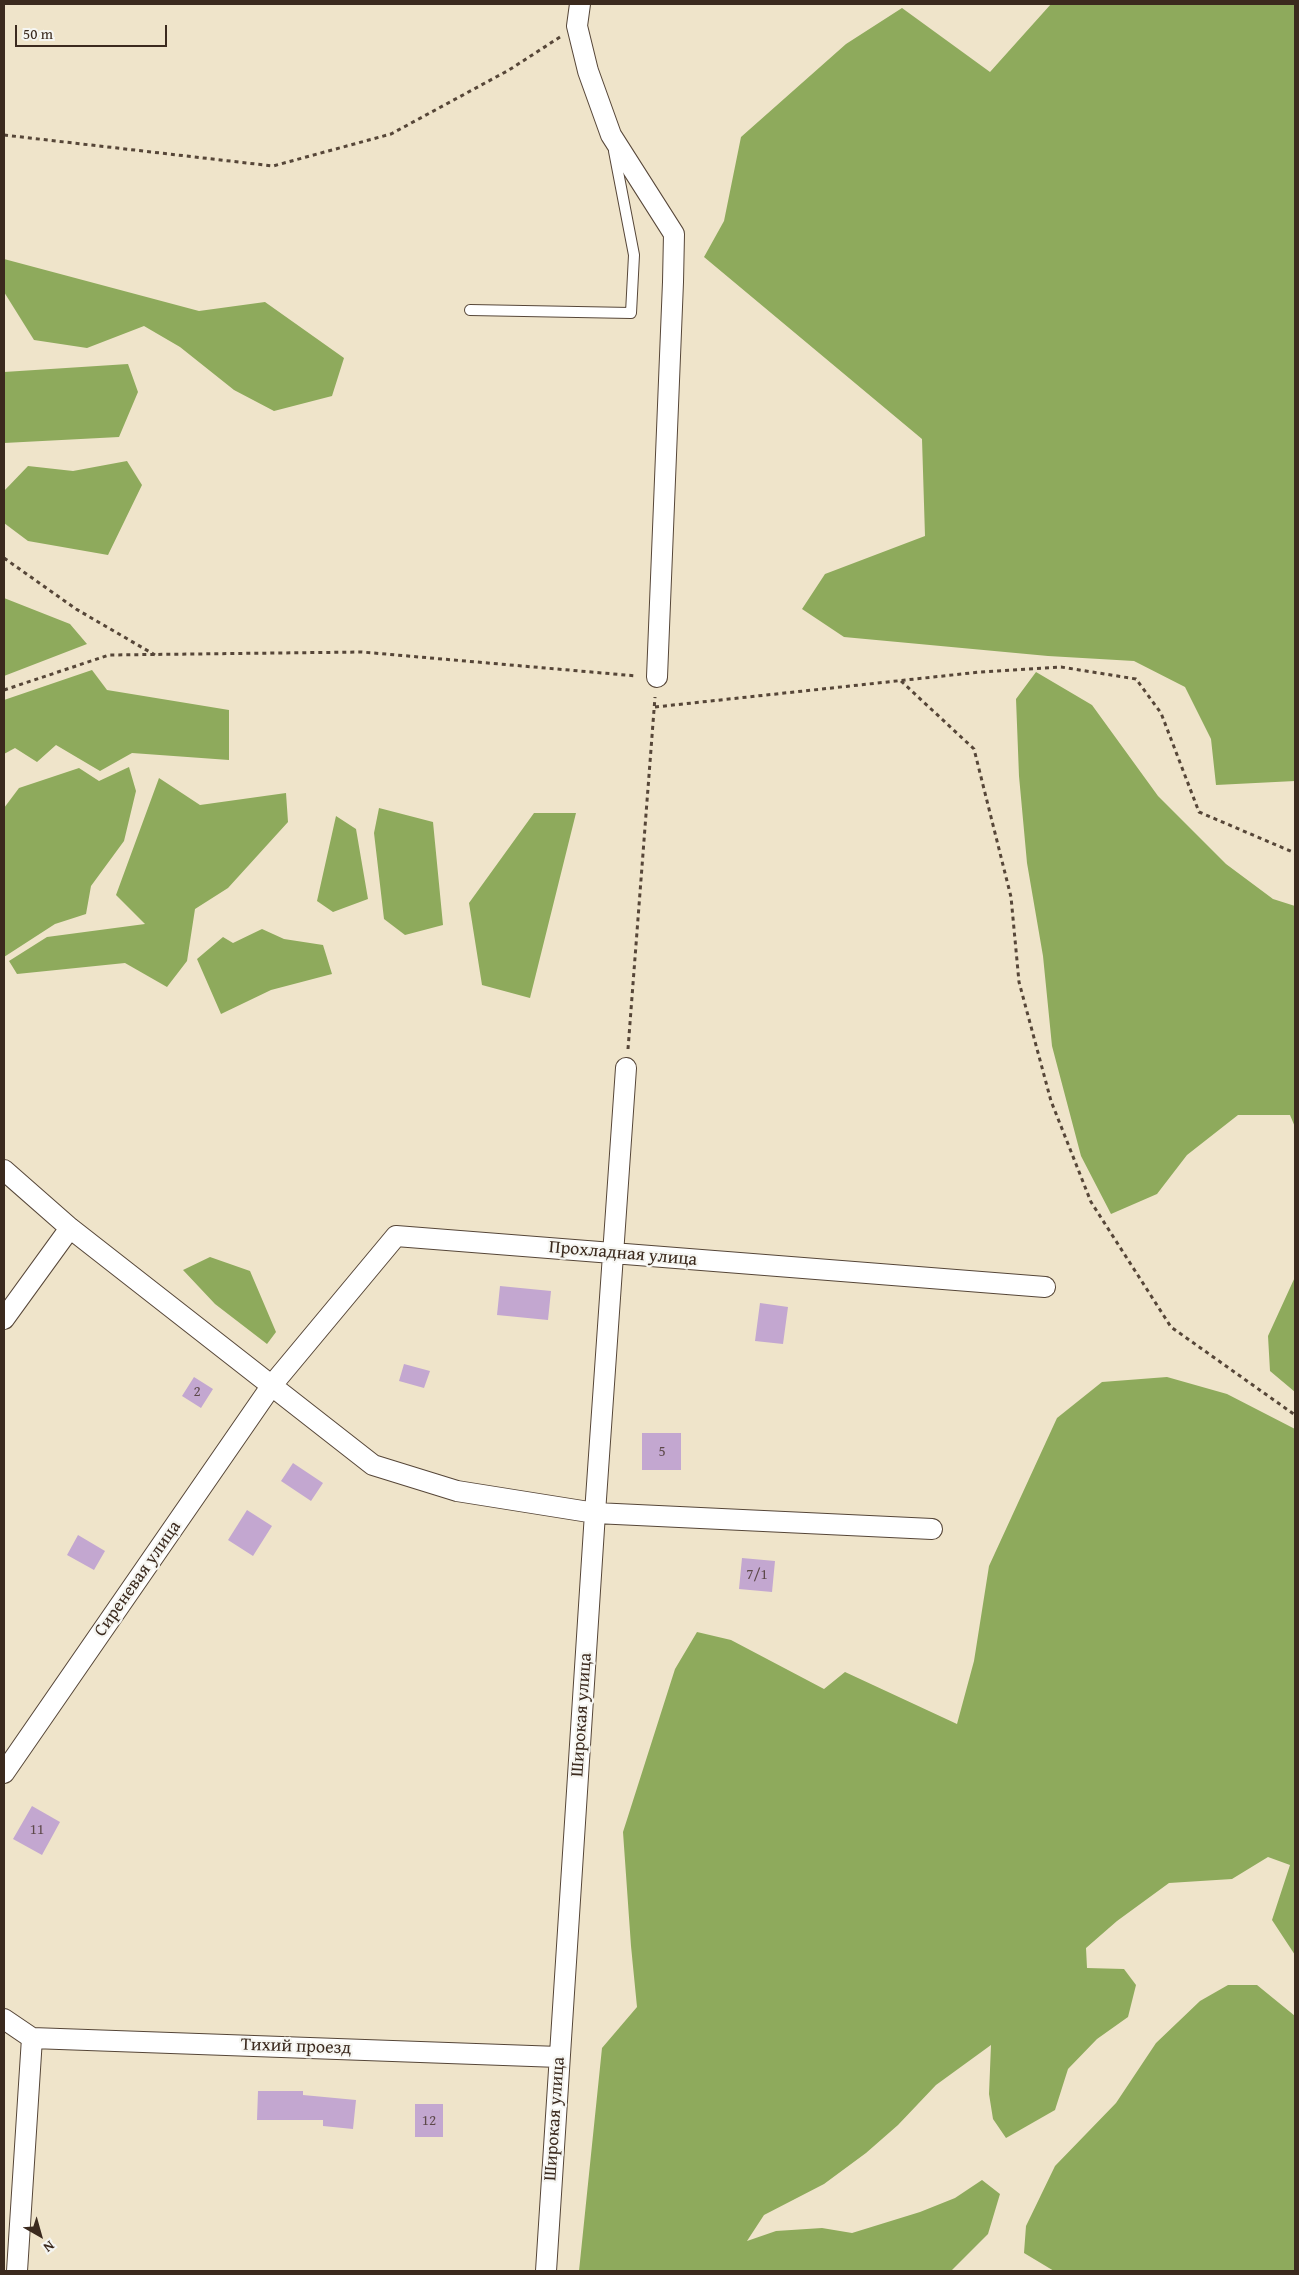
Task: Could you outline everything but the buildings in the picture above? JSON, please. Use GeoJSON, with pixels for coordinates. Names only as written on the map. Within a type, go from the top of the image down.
{"type":"FeatureCollection","features":[{"type":"Feature","properties":{"kind":"street"},"geometry":{"type":"LineString","coordinates":[[580,4],[578,26],[588,71],[611,135],[674,234],[674,282],[657,677]]}},
{"type":"Feature","properties":{"kind":"street","name":"Широкая улица"},"geometry":{"type":"LineString","coordinates":[[546,2271],[612,1253],[626,1068]]}},
{"type":"Feature","properties":{"kind":"street"},"geometry":{"type":"LineString","coordinates":[[4,1170],[70,1228],[373,1465],[457,1491],[595,1513],[932,1529]]}},
{"type":"Feature","properties":{"kind":"street"},"geometry":{"type":"LineString","coordinates":[[4,1319],[70,1228]]}},
{"type":"Feature","properties":{"kind":"street","name":"Прохладная улица"},"geometry":{"type":"LineString","coordinates":[[272,1385],[396,1236],[1045,1287]]}},
{"type":"Feature","properties":{"kind":"street","name":"Сиреневая улица"},"geometry":{"type":"LineString","coordinates":[[4,1773],[272,1385]]}},
{"type":"Feature","properties":{"kind":"street"},"geometry":{"type":"LineString","coordinates":[[4,2019],[32,2038],[18,2271]]}},
{"type":"Feature","properties":{"kind":"street","name":"Тихий проезд"},"geometry":{"type":"LineString","coordinates":[[32,2038],[559,2056]]}},
{"type":"Feature","properties":{"kind":"lane"},"geometry":{"type":"LineString","coordinates":[[470,310],[631,313],[634,255],[611,135]]}},
{"type":"Feature","properties":{"kind":"path"},"geometry":{"type":"LineString","coordinates":[[4,135],[272,166],[391,134],[509,70],[578,26]]}},
{"type":"Feature","properties":{"kind":"path"},"geometry":{"type":"LineString","coordinates":[[4,558],[76,610],[156,655]]}},
{"type":"Feature","properties":{"kind":"path"},"geometry":{"type":"LineString","coordinates":[[4,690],[109,656],[156,655],[362,652],[657,677],[626,1068]]}},
{"type":"Feature","properties":{"kind":"path"},"geometry":{"type":"LineString","coordinates":[[654,707],[980,672],[1061,667],[1136,679],[1161,712],[1199,812],[1295,853]]}},
{"type":"Feature","properties":{"kind":"path"},"geometry":{"type":"LineString","coordinates":[[901,681],[974,750],[1011,897],[1019,982],[1050,1101],[1092,1202],[1171,1327],[1295,1415]]}},
{"type":"Feature","properties":{"kind":"green space"},"geometry":{"type":"Polygon","coordinates":[[[1051,4],[1295,4],[1295,781],[1216,785],[1211,739],[1185,687],[1134,661],[1048,656],[844,637],[802,609],[825,574],[925,536],[922,439],[704,257],[724,221],[741,137],[846,44],[902,8],[990,72],[1051,4]]]}},
{"type":"Feature","properties":{"kind":"green space"},"geometry":{"type":"Polygon","coordinates":[[[4,259],[199,311],[265,302],[344,358],[332,396],[274,411],[234,390],[180,347],[144,326],[87,348],[34,340],[4,292],[4,259]]]}},
{"type":"Feature","properties":{"kind":"green space"},"geometry":{"type":"Polygon","coordinates":[[[128,364],[138,392],[119,437],[4,443],[4,372],[128,364]]]}},
{"type":"Feature","properties":{"kind":"green space"},"geometry":{"type":"Polygon","coordinates":[[[127,461],[142,485],[108,555],[28,541],[4,523],[4,491],[28,466],[73,471],[127,461]]]}},
{"type":"Feature","properties":{"kind":"green space"},"geometry":{"type":"Polygon","coordinates":[[[4,598],[70,624],[87,644],[4,676],[4,598]]]}},
{"type":"Feature","properties":{"kind":"green space"},"geometry":{"type":"Polygon","coordinates":[[[92,670],[107,690],[229,710],[229,760],[132,753],[100,771],[56,745],[37,762],[15,748],[4,754],[4,700],[92,670]]]}},
{"type":"Feature","properties":{"kind":"green space"},"geometry":{"type":"Polygon","coordinates":[[[1036,672],[1092,705],[1158,796],[1226,864],[1273,899],[1295,906],[1295,1127],[1290,1115],[1238,1115],[1187,1155],[1157,1194],[1111,1214],[1081,1156],[1052,1046],[1043,956],[1027,863],[1019,776],[1016,699],[1036,672]]]}},
{"type":"Feature","properties":{"kind":"green space"},"geometry":{"type":"Polygon","coordinates":[[[129,767],[136,791],[124,841],[91,886],[86,914],[55,924],[4,957],[4,808],[19,788],[79,768],[99,781],[129,767]]]}},
{"type":"Feature","properties":{"kind":"green space"},"geometry":{"type":"Polygon","coordinates":[[[159,778],[200,805],[286,793],[288,822],[228,888],[195,909],[187,961],[167,987],[125,963],[17,974],[9,961],[47,937],[145,924],[116,895],[159,778]]]}},
{"type":"Feature","properties":{"kind":"green space"},"geometry":{"type":"Polygon","coordinates":[[[379,808],[433,822],[443,925],[405,935],[384,919],[374,833],[379,808]]]}},
{"type":"Feature","properties":{"kind":"green space"},"geometry":{"type":"Polygon","coordinates":[[[534,813],[576,813],[530,998],[482,985],[469,903],[534,813]]]}},
{"type":"Feature","properties":{"kind":"green space"},"geometry":{"type":"Polygon","coordinates":[[[336,816],[356,829],[368,899],[333,912],[317,901],[336,816]]]}},
{"type":"Feature","properties":{"kind":"green space"},"geometry":{"type":"Polygon","coordinates":[[[262,929],[284,939],[323,945],[332,974],[271,990],[221,1014],[197,959],[223,937],[233,943],[262,929]]]}},
{"type":"Feature","properties":{"kind":"green space"},"geometry":{"type":"Polygon","coordinates":[[[210,1257],[250,1271],[276,1332],[267,1344],[215,1304],[183,1270],[210,1257]]]}},
{"type":"Feature","properties":{"kind":"green space"},"geometry":{"type":"Polygon","coordinates":[[[1295,1277],[1295,1392],[1270,1371],[1268,1336],[1295,1277]]]}},
{"type":"Feature","properties":{"kind":"green space"},"geometry":{"type":"Polygon","coordinates":[[[1167,1377],[1227,1394],[1295,1429],[1295,1955],[1272,1920],[1290,1865],[1268,1857],[1232,1879],[1169,1883],[1117,1921],[1086,1948],[1087,1968],[1124,1969],[1136,1985],[1128,2017],[1097,2039],[1068,2069],[1055,2110],[1006,2138],[993,2119],[989,2094],[991,2045],[936,2085],[898,2125],[866,2153],[824,2184],[764,2215],[747,2241],[776,2231],[822,2228],[852,2233],[920,2212],[955,2198],[982,2180],[1000,2194],[988,2234],[951,2271],[579,2271],[602,2048],[637,2007],[623,1832],[675,1669],[697,1632],[731,1640],[824,1689],[845,1672],[957,1724],[974,1661],[989,1566],[1057,1418],[1102,1382],[1167,1377]]]}},
{"type":"Feature","properties":{"kind":"green space"},"geometry":{"type":"Polygon","coordinates":[[[1228,1985],[1257,1985],[1295,2016],[1295,2271],[1054,2271],[1024,2253],[1026,2226],[1055,2166],[1116,2103],[1156,2043],[1200,2001],[1228,1985]]]}}]}
